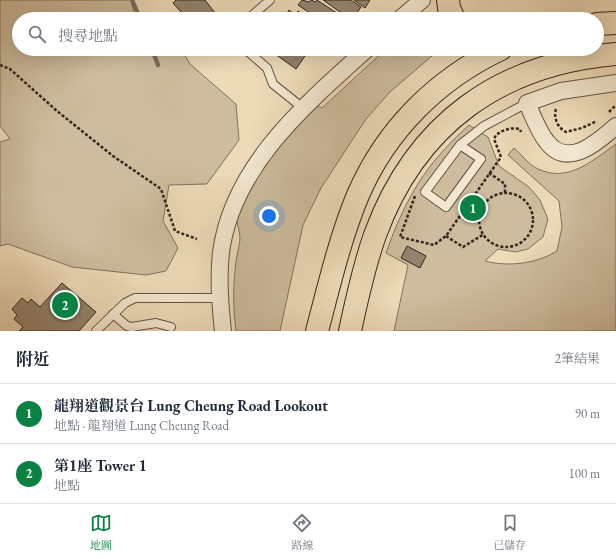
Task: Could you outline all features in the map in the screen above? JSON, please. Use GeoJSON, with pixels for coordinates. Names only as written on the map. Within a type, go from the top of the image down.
{"type":"FeatureCollection","features":[{"type":"Feature","properties":{"kind":"highway"},"geometry":{"type":"LineString","coordinates":[[448,0],[451,12]]}},
{"type":"Feature","properties":{"kind":"highway"},"geometry":{"type":"LineString","coordinates":[[604,24],[616,23]]}},
{"type":"Feature","properties":{"kind":"highway"},"geometry":{"type":"LineString","coordinates":[[604,55],[616,54]]}},
{"type":"Feature","properties":{"kind":"highway"},"geometry":{"type":"LineString","coordinates":[[317,331],[350,216],[375,161],[395,132],[423,101],[457,74],[489,56]]}},
{"type":"Feature","properties":{"kind":"highway"},"geometry":{"type":"LineString","coordinates":[[350,331],[365,265],[375,234],[398,184],[428,142],[470,103],[496,87],[520,75],[550,65],[595,56]]}},
{"type":"Feature","properties":{"kind":"street"},"geometry":{"type":"LineString","coordinates":[[408,12],[420,2]]}},
{"type":"Feature","properties":{"kind":"street"},"geometry":{"type":"LineString","coordinates":[[223,331],[220,298],[221,253],[230,215],[243,185],[272,144],[303,108],[359,56]]}},
{"type":"Feature","properties":{"kind":"street"},"geometry":{"type":"LineString","coordinates":[[616,83],[561,91],[527,104],[544,137],[552,148],[558,151],[571,154],[589,147],[616,126]]}},
{"type":"Feature","properties":{"kind":"lane"},"geometry":{"type":"LineString","coordinates":[[256,12],[270,0]]}},
{"type":"Feature","properties":{"kind":"lane"},"geometry":{"type":"LineString","coordinates":[[253,56],[267,68],[273,84],[303,108]]}},
{"type":"Feature","properties":{"kind":"lane"},"geometry":{"type":"LineString","coordinates":[[460,144],[481,159],[446,207],[425,192],[460,144],[484,126],[527,104]]}},
{"type":"Feature","properties":{"kind":"lane"},"geometry":{"type":"LineString","coordinates":[[96,331],[129,300],[135,298],[220,298]]}},
{"type":"Feature","properties":{"kind":"lane"},"geometry":{"type":"LineString","coordinates":[[113,314],[127,326],[132,327],[156,323],[171,327]]}},
{"type":"Feature","properties":{"kind":"path"},"geometry":{"type":"LineString","coordinates":[[0,65],[10,69],[57,111],[113,156],[161,189],[175,231],[197,239]]}},
{"type":"Feature","properties":{"kind":"path"},"geometry":{"type":"LineString","coordinates":[[557,107],[555,112],[556,120],[559,127],[566,132],[582,128],[602,118]]}},
{"type":"Feature","properties":{"kind":"path"},"geometry":{"type":"LineString","coordinates":[[489,173],[505,184],[505,193]]}},
{"type":"Feature","properties":{"kind":"path"},"geometry":{"type":"LineString","coordinates":[[400,237],[415,196],[425,192]]}},
{"type":"Feature","properties":{"kind":"path"},"geometry":{"type":"LineString","coordinates":[[505,193],[520,197],[531,209],[533,221],[526,239],[511,247],[495,245],[484,234],[480,227],[481,211],[490,199],[505,193]]}},
{"type":"Feature","properties":{"kind":"path"},"geometry":{"type":"LineString","coordinates":[[446,236],[463,247],[484,234]]}},
{"type":"Feature","properties":{"kind":"shaded area"},"geometry":{"type":"Polygon","coordinates":[[[0,0],[131,0],[134,12],[12,12],[12,56],[185,56],[190,64],[236,104],[239,140],[207,184],[169,185],[163,221],[178,248],[166,271],[146,275],[72,267],[8,244],[0,246],[0,142],[10,139],[0,126],[0,0]]]}},
{"type":"Feature","properties":{"kind":"shaded area"},"geometry":{"type":"Polygon","coordinates":[[[378,56],[432,56],[390,92],[366,119],[321,188],[303,225],[280,331],[236,331],[234,314],[234,287],[240,237],[236,219],[252,183],[266,162],[282,142],[318,106],[322,108],[378,56]]]}},
{"type":"Feature","properties":{"kind":"shaded area"},"geometry":{"type":"Polygon","coordinates":[[[469,125],[488,137],[499,166],[529,187],[540,200],[548,219],[543,237],[528,249],[516,252],[498,249],[485,261],[494,263],[522,263],[540,259],[557,251],[562,227],[559,201],[508,155],[514,148],[528,162],[538,169],[549,173],[559,173],[570,172],[589,163],[616,144],[616,331],[394,331],[408,265],[386,253],[401,215],[418,183],[440,154],[469,125]]]}},
{"type":"Feature","properties":{"kind":"building"},"geometry":{"type":"Polygon","coordinates":[[[176,0],[205,0],[214,12],[181,12],[173,3],[176,0]]]}},
{"type":"Feature","properties":{"kind":"building"},"geometry":{"type":"Polygon","coordinates":[[[302,0],[309,2],[311,0],[316,2],[317,0],[335,12],[308,12],[298,5],[302,0]]]}},
{"type":"Feature","properties":{"kind":"building"},"geometry":{"type":"Polygon","coordinates":[[[323,0],[351,0],[361,7],[358,12],[340,12],[323,0]]]}},
{"type":"Feature","properties":{"kind":"building"},"geometry":{"type":"Polygon","coordinates":[[[354,0],[370,0],[365,8],[354,0]]]}},
{"type":"Feature","properties":{"kind":"building"},"geometry":{"type":"Polygon","coordinates":[[[278,56],[305,56],[296,69],[278,56]]]}},
{"type":"Feature","properties":{"kind":"building"},"geometry":{"type":"Polygon","coordinates":[[[407,246],[426,256],[420,268],[401,258],[407,246]]]}},
{"type":"Feature","properties":{"kind":"building"},"geometry":{"type":"Polygon","coordinates":[[[62,283],[96,312],[79,331],[19,331],[23,327],[14,319],[17,315],[12,309],[22,298],[28,303],[31,299],[40,307],[62,283]]]}},
{"type":"Feature","properties":{"kind":"waterway"},"geometry":{"type":"LineString","coordinates":[[132,0],[137,12]]}},
{"type":"Feature","properties":{"kind":"waterway"},"geometry":{"type":"LineString","coordinates":[[155,56],[158,65]]}},
{"type":"Feature","properties":{"kind":"place","name":"龍翔道觀景台 Lung Cheung Road Lookout"},"geometry":{"type":"Point","coordinates":[473,208]}},
{"type":"Feature","properties":{"kind":"place","name":"第1座 Tower 1"},"geometry":{"type":"Point","coordinates":[65,305]}}]}
